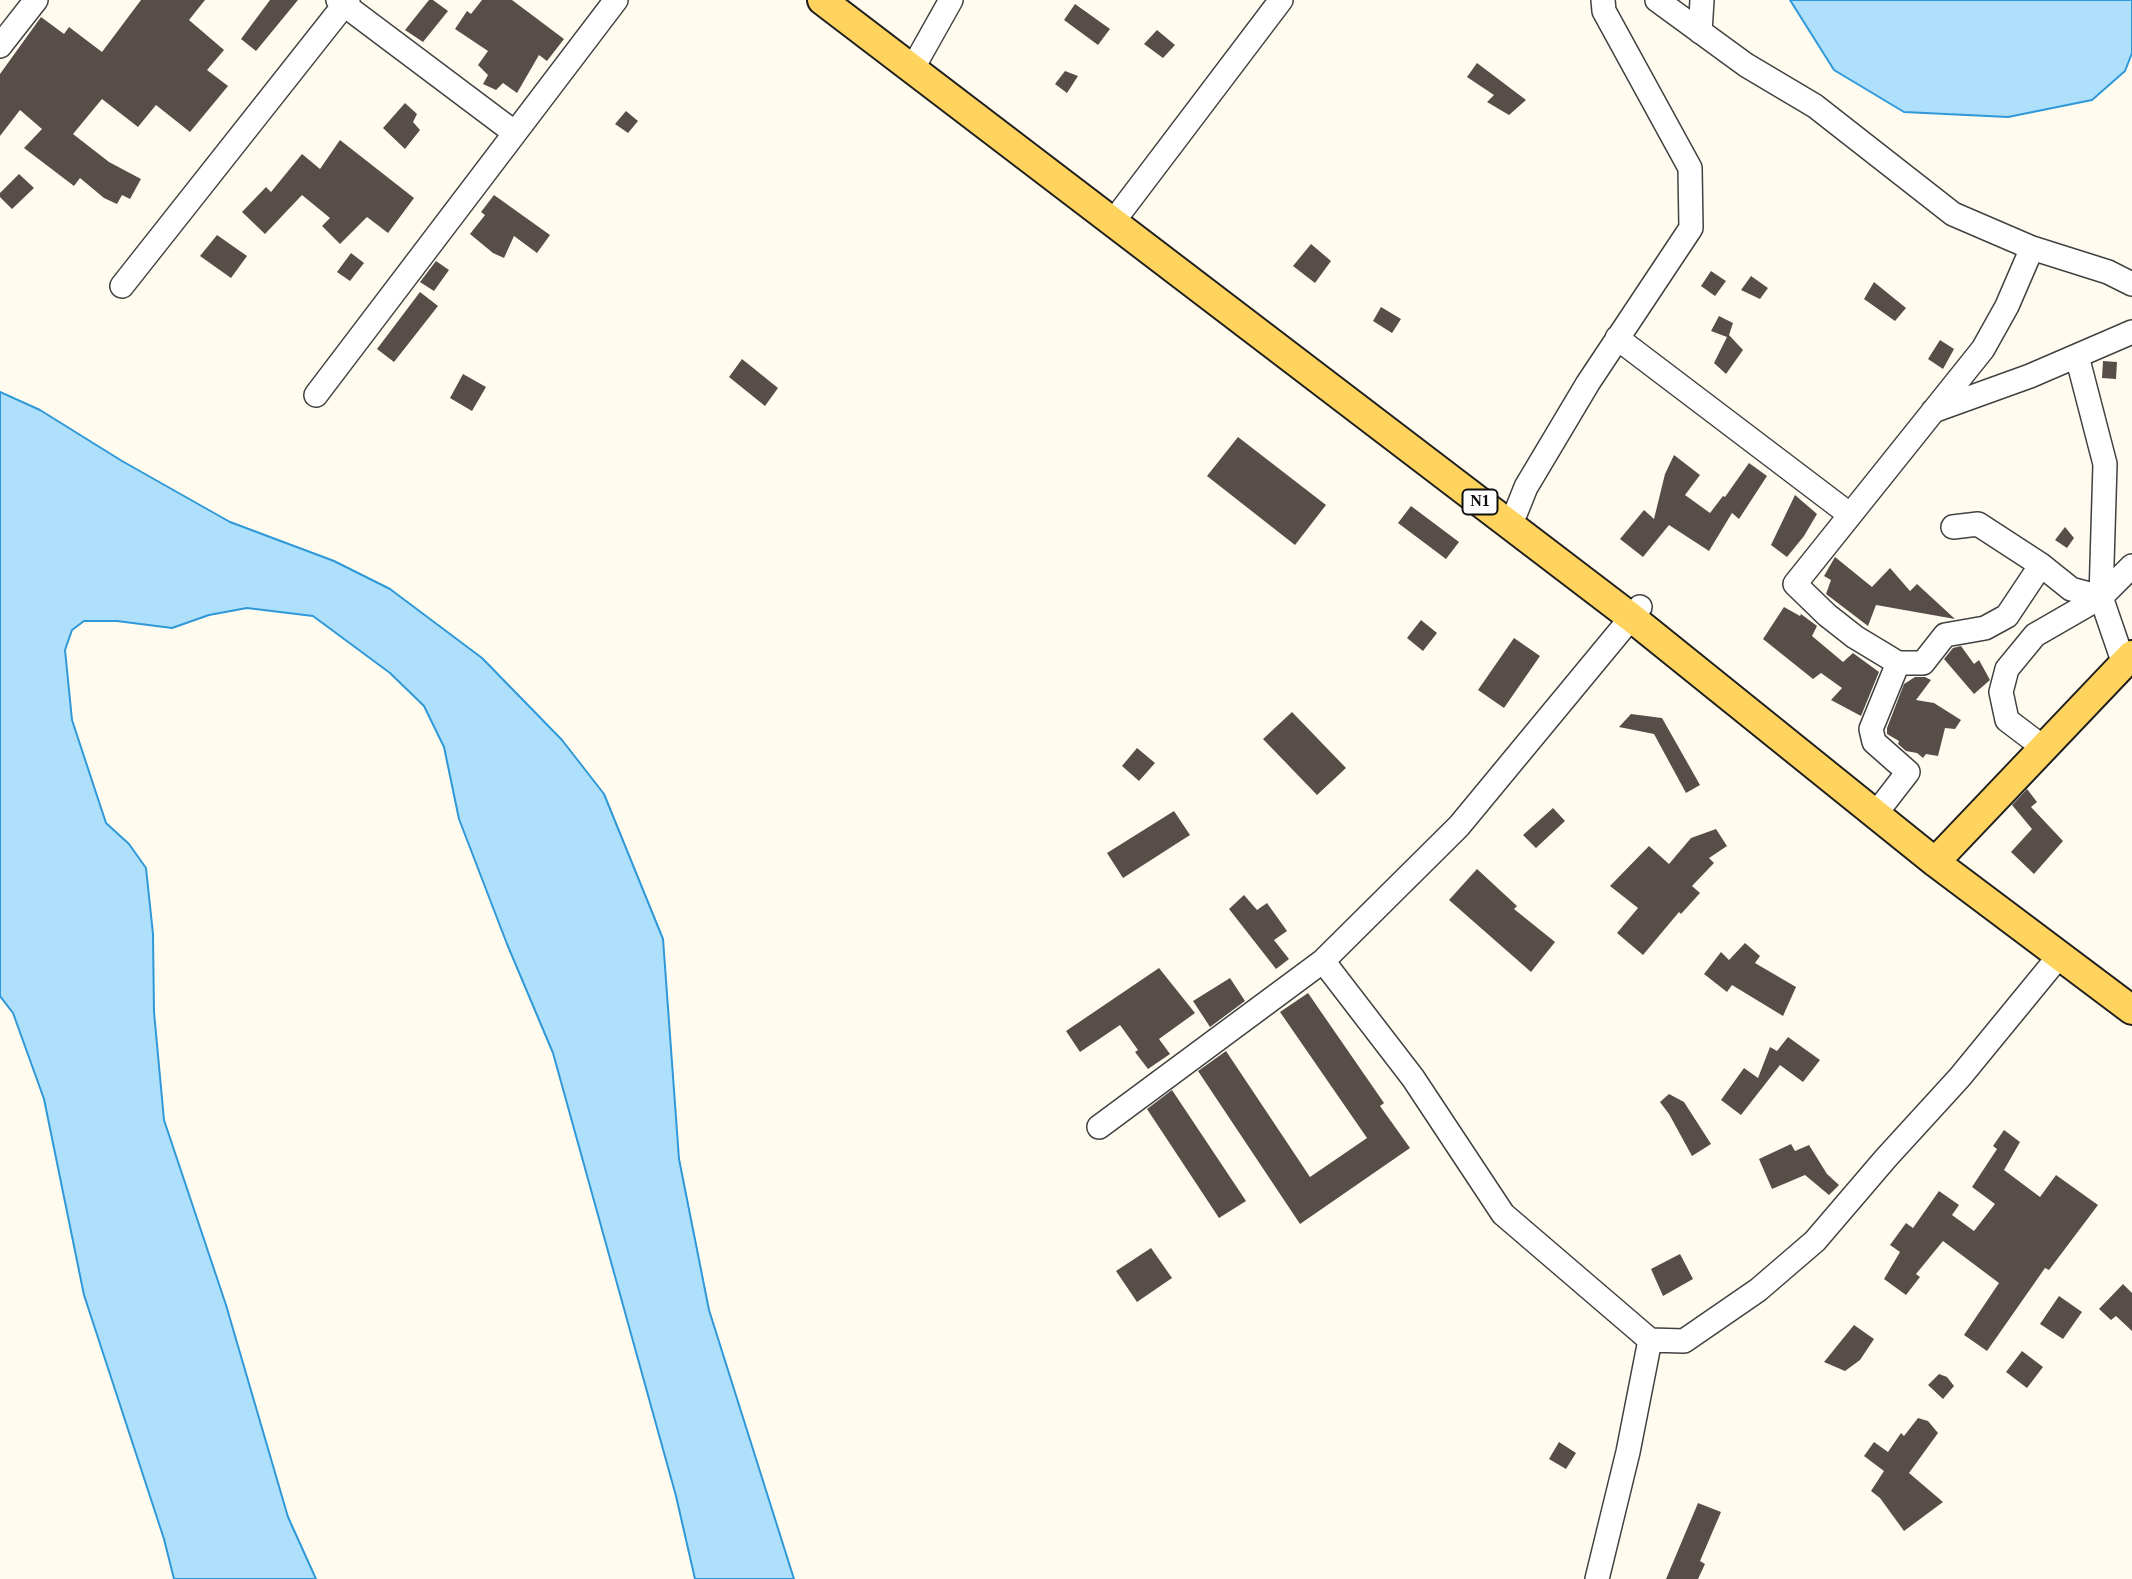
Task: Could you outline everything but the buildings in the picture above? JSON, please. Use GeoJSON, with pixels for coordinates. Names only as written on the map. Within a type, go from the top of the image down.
{"type":"FeatureCollection","features":[{"type":"Feature","properties":{"kind":"main road","name":"N1"},"geometry":{"type":"LineString","coordinates":[[822,0],[1512,518],[1884,803],[1940,857],[2132,990]]}},
{"type":"Feature","properties":{"kind":"main road","name":"N1"},"geometry":{"type":"LineString","coordinates":[[845,0],[1122,210],[1512,518]]}},
{"type":"Feature","properties":{"kind":"main road","name":"N1"},"geometry":{"type":"LineString","coordinates":[[1636,613],[2132,1010]]}},
{"type":"Feature","properties":{"kind":"main road"},"geometry":{"type":"LineString","coordinates":[[1940,857],[2128,660]]}},
{"type":"Feature","properties":{"kind":"street"},"geometry":{"type":"LineString","coordinates":[[0,46],[36,0]]}},
{"type":"Feature","properties":{"kind":"street"},"geometry":{"type":"LineString","coordinates":[[316,395],[616,0]]}},
{"type":"Feature","properties":{"kind":"street"},"geometry":{"type":"LineString","coordinates":[[919,57],[951,0]]}},
{"type":"Feature","properties":{"kind":"street"},"geometry":{"type":"LineString","coordinates":[[1122,210],[1281,0]]}},
{"type":"Feature","properties":{"kind":"street"},"geometry":{"type":"LineString","coordinates":[[1512,518],[1526,488],[1588,383],[1691,228],[1690,168],[1605,11],[1603,0]]}},
{"type":"Feature","properties":{"kind":"street"},"geometry":{"type":"LineString","coordinates":[[1657,0],[1746,65],[1815,106],[1953,214],[2032,247],[2108,272],[2132,284]]}},
{"type":"Feature","properties":{"kind":"street"},"geometry":{"type":"LineString","coordinates":[[1700,32],[1702,0]]}},
{"type":"Feature","properties":{"kind":"street"},"geometry":{"type":"LineString","coordinates":[[122,286],[344,2],[515,133]]}},
{"type":"Feature","properties":{"kind":"street"},"geometry":{"type":"LineString","coordinates":[[2032,247],[2007,306],[1983,349],[1795,584],[1855,637],[1898,663],[1923,663],[1945,635],[1985,628],[2007,616],[2042,565]]}},
{"type":"Feature","properties":{"kind":"street"},"geometry":{"type":"LineString","coordinates":[[1933,411],[2030,376],[2132,332]]}},
{"type":"Feature","properties":{"kind":"street"},"geometry":{"type":"LineString","coordinates":[[1617,338],[1849,514]]}},
{"type":"Feature","properties":{"kind":"street"},"geometry":{"type":"LineString","coordinates":[[2077,356],[2105,464],[2102,597],[2128,660]]}},
{"type":"Feature","properties":{"kind":"street"},"geometry":{"type":"LineString","coordinates":[[1953,527],[1978,524],[2042,565],[2071,589],[2102,597]]}},
{"type":"Feature","properties":{"kind":"street"},"geometry":{"type":"LineString","coordinates":[[2044,748],[2007,720],[2001,692],[2007,668],[2035,635],[2102,597],[2132,566]]}},
{"type":"Feature","properties":{"kind":"street"},"geometry":{"type":"LineString","coordinates":[[1099,1127],[1323,961],[1459,826],[1636,613]]}},
{"type":"Feature","properties":{"kind":"street"},"geometry":{"type":"LineString","coordinates":[[2007,616],[2035,635]]}},
{"type":"Feature","properties":{"kind":"street"},"geometry":{"type":"LineString","coordinates":[[1884,803],[1908,772],[1874,742],[1871,729],[1898,663]]}},
{"type":"Feature","properties":{"kind":"street"},"geometry":{"type":"LineString","coordinates":[[1323,961],[1413,1078],[1503,1214],[1650,1340],[1684,1340],[1758,1290],[1815,1241],[1960,1077],[2060,955]]}},
{"type":"Feature","properties":{"kind":"street"},"geometry":{"type":"LineString","coordinates":[[1597,1579],[1628,1452],[1650,1340]]}},
{"type":"Feature","properties":{"kind":"water"},"geometry":{"type":"Polygon","coordinates":[[[1790,0],[2132,0],[2132,53],[2125,71],[2092,100],[2008,117],[1904,112],[1834,70],[1790,0]]]}},
{"type":"Feature","properties":{"kind":"water"},"geometry":{"type":"Polygon","coordinates":[[[0,392],[40,410],[122,461],[230,522],[334,561],[390,589],[482,658],[562,740],[604,794],[663,939],[679,1159],[709,1310],[794,1579],[695,1579],[676,1496],[553,1053],[459,819],[444,747],[424,706],[390,673],[313,616],[247,608],[209,615],[172,628],[117,621],[84,621],[72,630],[65,650],[72,720],[106,823],[129,844],[146,868],[153,934],[154,1012],[164,1120],[226,1305],[288,1517],[316,1579],[174,1579],[164,1539],[84,1295],[44,1099],[13,1013],[0,996],[0,392]]]}}]}
